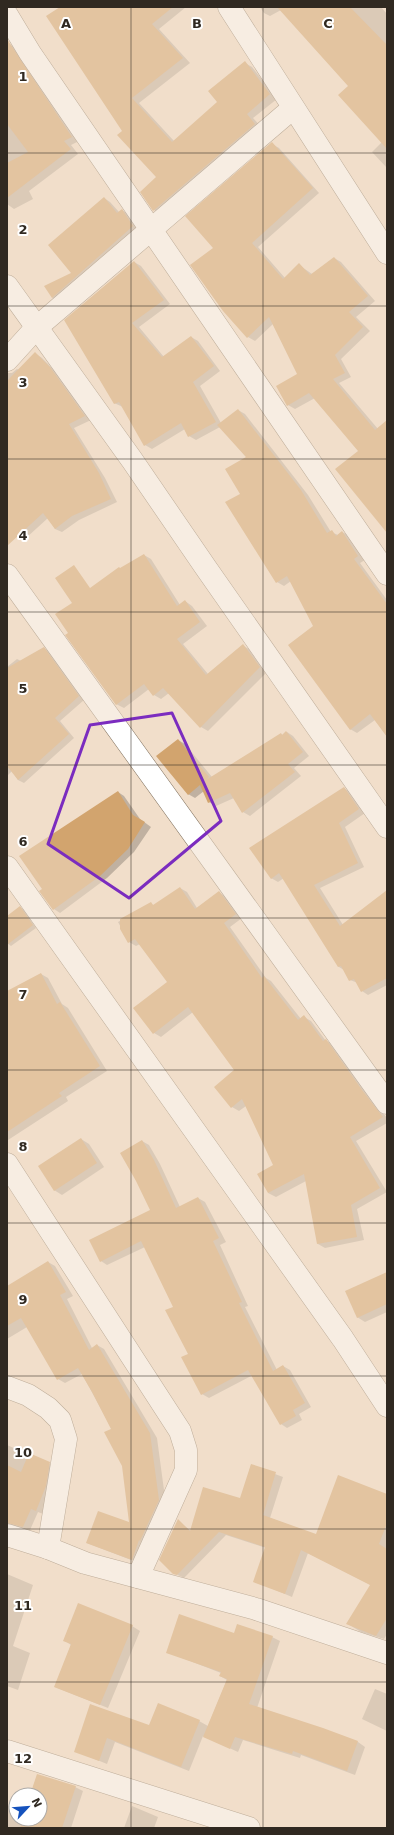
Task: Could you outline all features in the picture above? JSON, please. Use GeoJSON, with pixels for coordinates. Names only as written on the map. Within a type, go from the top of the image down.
{"type":"FeatureCollection","features":[{"type":"Feature","properties":{"kind":"street"},"geometry":{"type":"LineString","coordinates":[[229,7],[387,253]]}},
{"type":"Feature","properties":{"kind":"street"},"geometry":{"type":"LineString","coordinates":[[7,15],[30,53],[387,574]]}},
{"type":"Feature","properties":{"kind":"street"},"geometry":{"type":"LineString","coordinates":[[7,360],[36,328],[293,108]]}},
{"type":"Feature","properties":{"kind":"street"},"geometry":{"type":"LineString","coordinates":[[7,286],[132,460],[387,827]]}},
{"type":"Feature","properties":{"kind":"street"},"geometry":{"type":"LineString","coordinates":[[7,575],[387,1103]]}},
{"type":"Feature","properties":{"kind":"street"},"geometry":{"type":"LineString","coordinates":[[7,868],[343,1340],[387,1406]]}},
{"type":"Feature","properties":{"kind":"street"},"geometry":{"type":"LineString","coordinates":[[7,1164],[180,1430],[186,1450],[186,1470],[138,1577]]}},
{"type":"Feature","properties":{"kind":"street"},"geometry":{"type":"LineString","coordinates":[[7,1387],[28,1395],[48,1408],[60,1420],[66,1439],[48,1548]]}},
{"type":"Feature","properties":{"kind":"street"},"geometry":{"type":"LineString","coordinates":[[7,1535],[48,1548],[85,1563],[256,1609],[387,1653]]}},
{"type":"Feature","properties":{"kind":"street"},"geometry":{"type":"LineString","coordinates":[[7,1751],[249,1828]]}},
{"type":"Feature","properties":{"kind":"highlighted area"},"geometry":{"type":"Polygon","coordinates":[[[172,713],[221,821],[129,898],[48,844],[90,725],[172,713]]]}},
{"type":"Feature","properties":{"kind":"building"},"geometry":{"type":"Polygon","coordinates":[[[60,7],[173,7],[152,24],[183,58],[132,98],[172,142],[217,102],[208,91],[245,61],[270,94],[247,114],[255,124],[153,211],[140,192],[156,177],[117,135],[122,131],[46,16],[60,7]]]}},
{"type":"Feature","properties":{"kind":"building"},"geometry":{"type":"Polygon","coordinates":[[[277,7],[350,7],[387,45],[387,149],[338,95],[348,86],[277,7]]]}},
{"type":"Feature","properties":{"kind":"building"},"geometry":{"type":"Polygon","coordinates":[[[7,39],[72,137],[64,141],[71,149],[7,198],[7,163],[28,152],[7,124],[7,39]]]}},
{"type":"Feature","properties":{"kind":"building"},"geometry":{"type":"Polygon","coordinates":[[[272,142],[313,188],[252,243],[283,279],[299,263],[310,275],[334,257],[368,296],[349,312],[363,327],[335,355],[345,373],[333,379],[375,430],[387,420],[387,533],[335,469],[358,451],[309,393],[287,406],[276,386],[297,374],[269,317],[247,338],[223,311],[190,265],[213,248],[185,216],[272,142]]]}},
{"type":"Feature","properties":{"kind":"building"},"geometry":{"type":"Polygon","coordinates":[[[104,197],[117,213],[122,209],[133,226],[52,298],[44,286],[71,273],[48,245],[104,197]]]}},
{"type":"Feature","properties":{"kind":"building"},"geometry":{"type":"Polygon","coordinates":[[[134,261],[164,300],[132,323],[162,357],[191,336],[214,366],[193,382],[216,422],[188,437],[181,423],[144,446],[119,402],[114,404],[64,320],[134,261]]]}},
{"type":"Feature","properties":{"kind":"building"},"geometry":{"type":"Polygon","coordinates":[[[35,352],[50,367],[85,416],[69,424],[99,473],[111,499],[72,516],[55,529],[43,513],[7,546],[7,381],[35,352]]]}},
{"type":"Feature","properties":{"kind":"building"},"geometry":{"type":"Polygon","coordinates":[[[238,409],[301,490],[327,533],[332,530],[336,536],[342,531],[358,556],[354,559],[387,604],[387,737],[370,714],[350,730],[288,645],[313,626],[287,576],[276,583],[225,502],[240,494],[225,469],[246,457],[217,425],[238,409]]]}},
{"type":"Feature","properties":{"kind":"building"},"geometry":{"type":"Polygon","coordinates":[[[144,554],[177,606],[185,600],[200,622],[177,639],[206,675],[243,644],[260,667],[200,728],[163,688],[153,696],[144,684],[116,705],[65,635],[68,633],[55,614],[72,603],[55,578],[74,565],[90,588],[119,567],[120,568],[144,554]]]}},
{"type":"Feature","properties":{"kind":"building"},"geometry":{"type":"Polygon","coordinates":[[[44,647],[79,696],[55,718],[69,734],[18,780],[7,766],[7,668],[44,647]]]}},
{"type":"Feature","properties":{"kind":"building"},"geometry":{"type":"Polygon","coordinates":[[[286,731],[303,752],[288,764],[295,772],[242,813],[230,793],[208,803],[200,785],[188,795],[156,756],[178,739],[209,777],[206,780],[281,733],[282,735],[286,731]]]}},
{"type":"Feature","properties":{"kind":"building"},"geometry":{"type":"Polygon","coordinates":[[[344,787],[359,809],[339,823],[358,863],[314,885],[340,926],[387,890],[387,978],[361,992],[354,979],[349,981],[341,966],[338,967],[279,873],[271,879],[249,848],[344,787]]]}},
{"type":"Feature","properties":{"kind":"building"},"geometry":{"type":"Polygon","coordinates":[[[118,791],[133,815],[145,822],[128,849],[100,876],[53,910],[39,891],[42,889],[19,856],[118,791]]]}},
{"type":"Feature","properties":{"kind":"building"},"geometry":{"type":"Polygon","coordinates":[[[180,887],[195,909],[219,891],[236,914],[224,923],[262,978],[264,976],[298,1020],[304,1015],[323,1041],[326,1039],[383,1117],[350,1137],[380,1188],[351,1205],[357,1237],[317,1244],[304,1174],[268,1193],[257,1174],[273,1165],[242,1099],[231,1108],[214,1087],[234,1070],[188,1007],[153,1034],[133,1008],[167,982],[135,939],[128,943],[120,929],[120,919],[151,902],[153,905],[180,887]]]}},
{"type":"Feature","properties":{"kind":"building"},"geometry":{"type":"Polygon","coordinates":[[[20,906],[33,925],[7,945],[7,916],[20,906]]]}},
{"type":"Feature","properties":{"kind":"building"},"geometry":{"type":"Polygon","coordinates":[[[41,973],[57,1004],[60,1002],[100,1066],[59,1093],[62,1096],[7,1132],[7,991],[41,973]]]}},
{"type":"Feature","properties":{"kind":"building"},"geometry":{"type":"Polygon","coordinates":[[[81,1138],[97,1163],[54,1191],[38,1166],[81,1138]]]}},
{"type":"Feature","properties":{"kind":"building"},"geometry":{"type":"Polygon","coordinates":[[[142,1140],[154,1160],[176,1208],[198,1197],[219,1238],[213,1241],[242,1302],[239,1303],[273,1371],[283,1365],[305,1403],[293,1410],[296,1416],[280,1425],[248,1370],[201,1395],[181,1357],[188,1354],[165,1310],[173,1307],[141,1241],[100,1262],[89,1240],[150,1210],[120,1153],[142,1140]]]}},
{"type":"Feature","properties":{"kind":"building"},"geometry":{"type":"Polygon","coordinates":[[[48,1261],[66,1292],[60,1295],[89,1350],[97,1344],[150,1433],[159,1500],[140,1541],[139,1540],[132,1560],[86,1543],[98,1511],[129,1522],[122,1466],[104,1432],[111,1429],[92,1392],[78,1368],[57,1380],[21,1318],[7,1326],[7,1286],[48,1261]]]}},
{"type":"Feature","properties":{"kind":"building"},"geometry":{"type":"Polygon","coordinates":[[[387,1272],[387,1304],[357,1318],[345,1291],[387,1272]]]}},
{"type":"Feature","properties":{"kind":"building"},"geometry":{"type":"Polygon","coordinates":[[[29,1453],[50,1462],[46,1486],[36,1511],[31,1509],[23,1527],[7,1523],[7,1465],[21,1472],[29,1453]]]}},
{"type":"Feature","properties":{"kind":"building"},"geometry":{"type":"Polygon","coordinates":[[[251,1464],[276,1472],[263,1515],[316,1534],[338,1475],[387,1494],[387,1523],[379,1544],[387,1549],[387,1618],[376,1636],[346,1624],[370,1585],[301,1550],[285,1594],[253,1582],[265,1547],[219,1532],[177,1575],[173,1574],[159,1560],[178,1519],[190,1531],[203,1487],[240,1498],[251,1464]]]}},
{"type":"Feature","properties":{"kind":"building"},"geometry":{"type":"Polygon","coordinates":[[[78,1603],[133,1625],[100,1705],[54,1687],[71,1644],[63,1641],[78,1603]]]}},
{"type":"Feature","properties":{"kind":"building"},"geometry":{"type":"Polygon","coordinates":[[[179,1614],[234,1633],[237,1624],[273,1636],[249,1704],[358,1741],[347,1771],[293,1751],[292,1754],[235,1737],[230,1749],[203,1737],[227,1679],[219,1676],[221,1672],[166,1653],[179,1614]]]}},
{"type":"Feature","properties":{"kind":"building"},"geometry":{"type":"Polygon","coordinates":[[[158,1703],[200,1720],[181,1767],[107,1738],[99,1761],[74,1752],[90,1704],[149,1725],[158,1703]]]}},
{"type":"Feature","properties":{"kind":"building"},"geometry":{"type":"Polygon","coordinates":[[[37,1774],[76,1786],[62,1828],[20,1828],[48,1827],[48,1787],[33,1787],[37,1774]]]}}]}
